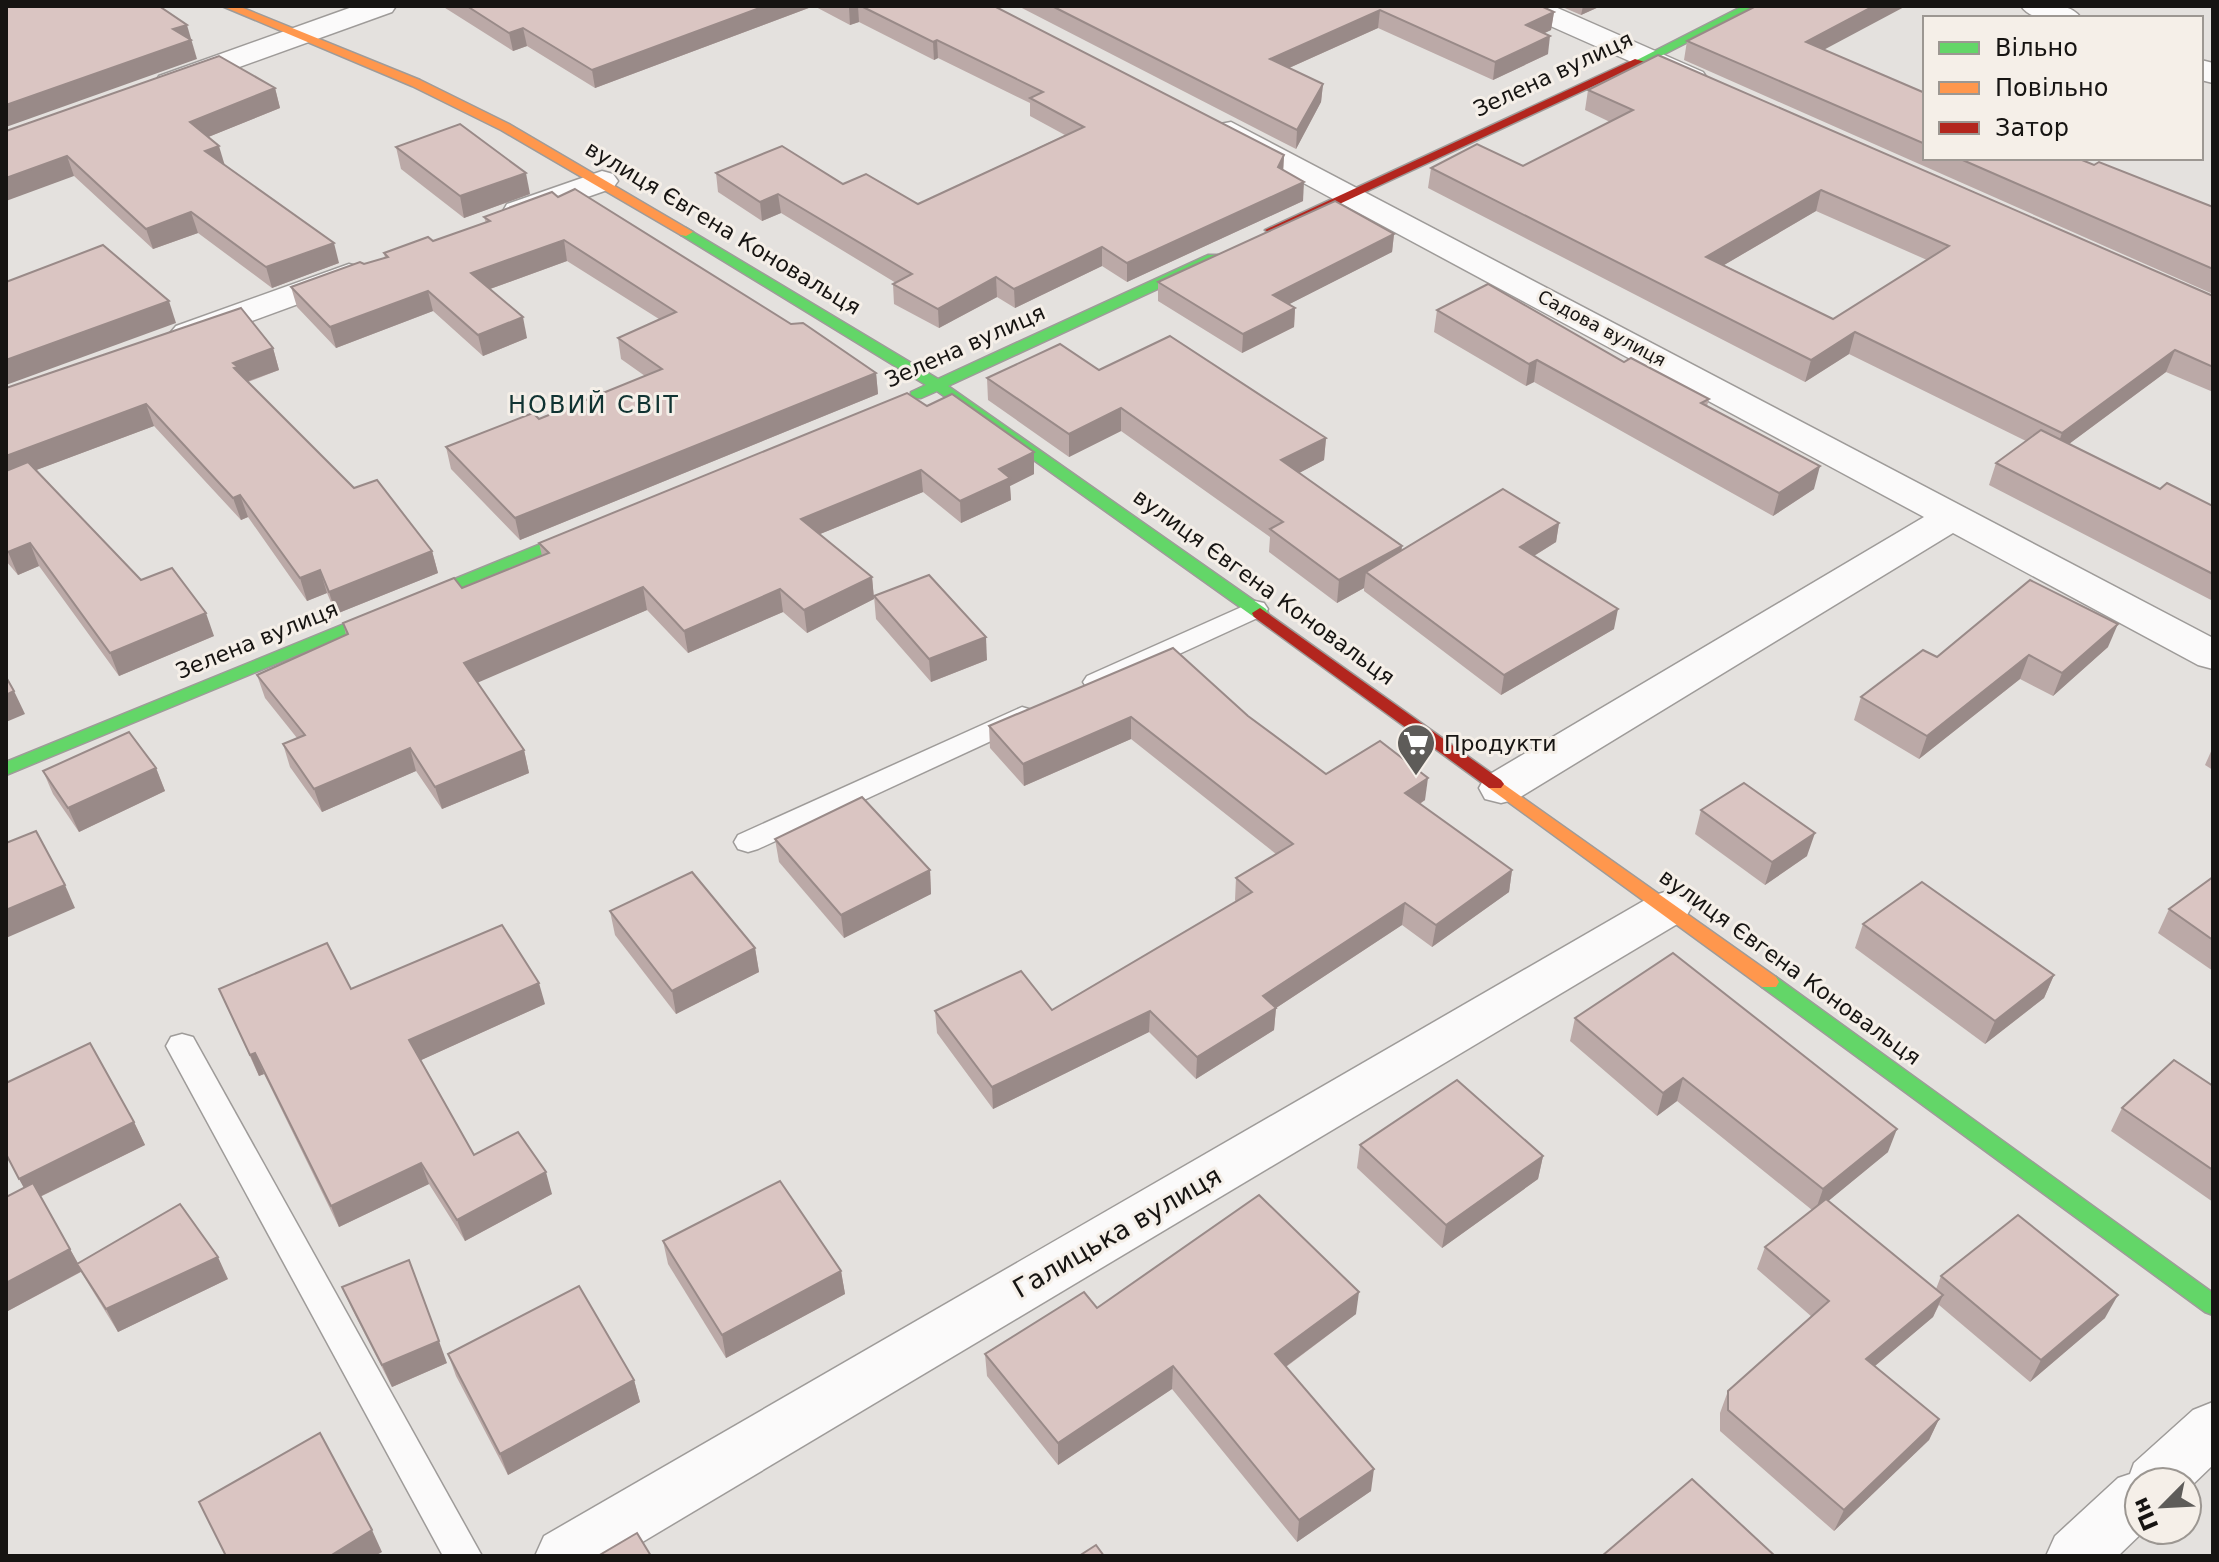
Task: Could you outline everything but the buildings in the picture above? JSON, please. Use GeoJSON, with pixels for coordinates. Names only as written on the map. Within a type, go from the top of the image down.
{"type":"FeatureCollection","features":[{"type":"Feature","properties":{"kind":"street","name":"вулиця Євгена Коновальця"},"geometry":{"type":"LineString","coordinates":[[228,6],[416,83],[602,181],[939,386],[1255,609],[2213,1305]]}},
{"type":"Feature","properties":{"kind":"street"},"geometry":{"type":"LineString","coordinates":[[139,93],[382,6]]}},
{"type":"Feature","properties":{"kind":"street"},"geometry":{"type":"LineString","coordinates":[[1529,6],[1720,90]]}},
{"type":"Feature","properties":{"kind":"street","name":"Зелена вулиця"},"geometry":{"type":"LineString","coordinates":[[896,404],[1648,58],[1752,6]]}},
{"type":"Feature","properties":{"kind":"street"},"geometry":{"type":"LineString","coordinates":[[2035,6],[2062,16]]}},
{"type":"Feature","properties":{"kind":"street","name":"Садова вулиця"},"geometry":{"type":"LineString","coordinates":[[1198,114],[2213,655]]}},
{"type":"Feature","properties":{"kind":"street"},"geometry":{"type":"LineString","coordinates":[[482,224],[602,181]]}},
{"type":"Feature","properties":{"kind":"street"},"geometry":{"type":"LineString","coordinates":[[155,345],[378,263]]}},
{"type":"Feature","properties":{"kind":"street"},"geometry":{"type":"LineString","coordinates":[[1501,788],[1953,516]]}},
{"type":"Feature","properties":{"kind":"street","name":"Зелена вулиця"},"geometry":{"type":"LineString","coordinates":[[6,769],[618,518]]}},
{"type":"Feature","properties":{"kind":"street","name":"Галицька вулиця"},"geometry":{"type":"LineString","coordinates":[[565,1556],[1668,908]]}},
{"type":"Feature","properties":{"kind":"street"},"geometry":{"type":"LineString","coordinates":[[2172,1466],[2213,1428]]}},
{"type":"Feature","properties":{"kind":"street"},"geometry":{"type":"LineString","coordinates":[[2076,1556],[2123,1512]]}},
{"type":"Feature","properties":{"kind":"lane"},"geometry":{"type":"LineString","coordinates":[[748,842],[1255,609]]}},
{"type":"Feature","properties":{"kind":"lane"},"geometry":{"type":"LineString","coordinates":[[182,1046],[463,1556]]}},
{"type":"Feature","properties":{"kind":"traffic: fast"},"geometry":{"type":"LineString","coordinates":[[1639,62],[1752,6]]}},
{"type":"Feature","properties":{"kind":"traffic: fast"},"geometry":{"type":"LineString","coordinates":[[686,232],[939,386],[1260,613]]}},
{"type":"Feature","properties":{"kind":"traffic: fast"},"geometry":{"type":"LineString","coordinates":[[916,395],[1213,258]]}},
{"type":"Feature","properties":{"kind":"traffic: fast"},"geometry":{"type":"LineString","coordinates":[[6,769],[597,526]]}},
{"type":"Feature","properties":{"kind":"traffic: fast"},"geometry":{"type":"LineString","coordinates":[[1769,982],[2213,1305]]}},
{"type":"Feature","properties":{"kind":"traffic: slow"},"geometry":{"type":"LineString","coordinates":[[228,6],[416,83],[505,127],[686,232]]}},
{"type":"Feature","properties":{"kind":"traffic: slow"},"geometry":{"type":"LineString","coordinates":[[1495,784],[1769,982]]}},
{"type":"Feature","properties":{"kind":"traffic: jam"},"geometry":{"type":"LineString","coordinates":[[1272,230],[1639,62]]}},
{"type":"Feature","properties":{"kind":"traffic: jam"},"geometry":{"type":"LineString","coordinates":[[1260,613],[1495,784]]}},
{"type":"Feature","properties":{"kind":"place","name":"Продукти"},"geometry":{"type":"Point","coordinates":[1416,777]}},
{"type":"Feature","properties":{"kind":"district","name":"НОВИЙ СВІТ"},"geometry":{"type":"Point","coordinates":[594,405]}}]}
